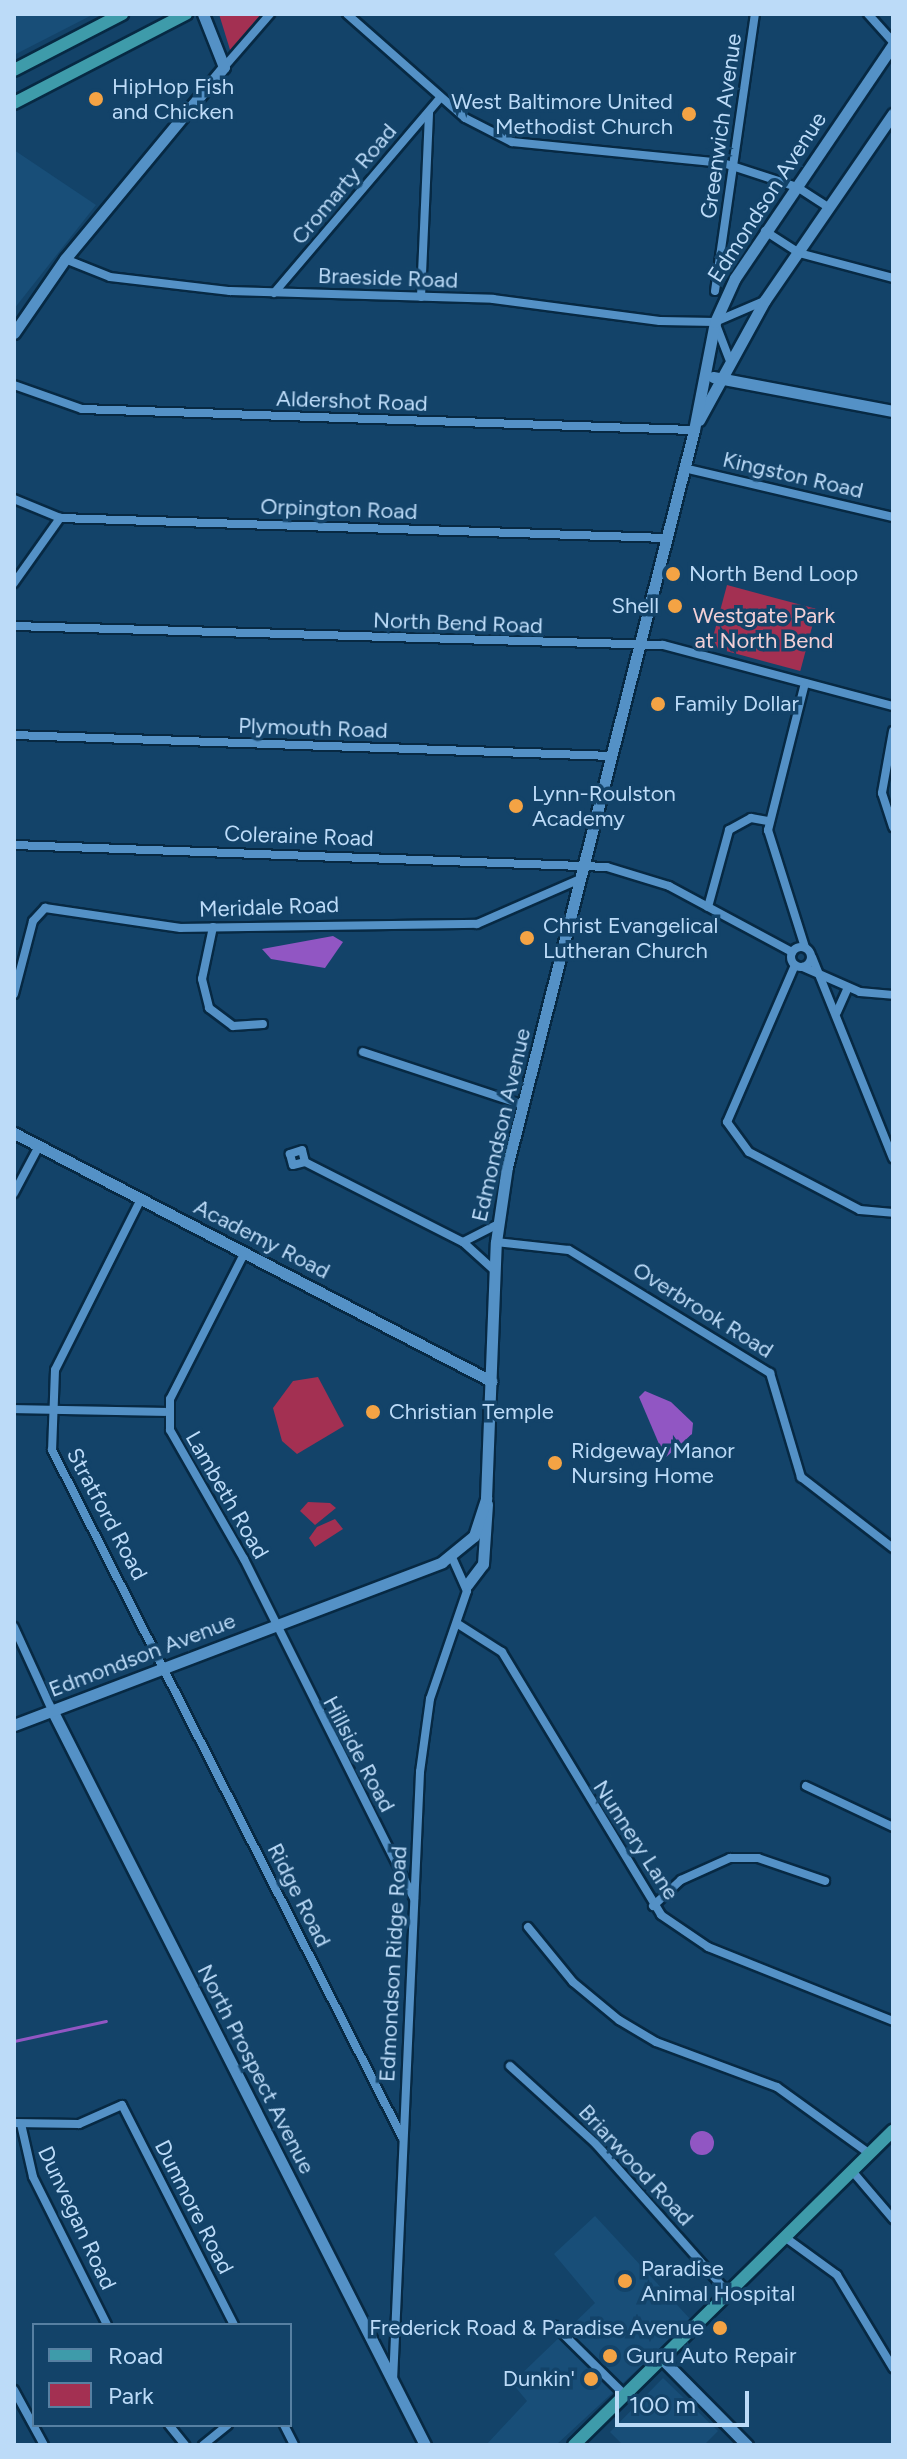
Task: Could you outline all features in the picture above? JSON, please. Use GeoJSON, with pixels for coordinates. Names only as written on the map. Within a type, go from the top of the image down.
{"type":"FeatureCollection","features":[{"type":"Feature","properties":{"kind":"main road"},"geometry":{"type":"LineString","coordinates":[[14,70],[122,14]]}},
{"type":"Feature","properties":{"kind":"main road"},"geometry":{"type":"LineString","coordinates":[[14,103],[186,14]]}},
{"type":"Feature","properties":{"kind":"main road"},"geometry":{"type":"LineString","coordinates":[[14,333],[65,259],[224,67],[203,14]]}},
{"type":"Feature","properties":{"kind":"main road","name":"Edmondson Avenue"},"geometry":{"type":"LineString","coordinates":[[14,1725],[452,1558],[474,1536],[486,1498],[498,1224],[523,1105],[694,430],[715,322],[765,231],[893,44]]}},
{"type":"Feature","properties":{"kind":"main road","name":"Edmondson Avenue"},"geometry":{"type":"LineString","coordinates":[[694,430],[729,359],[765,300],[893,114]]}},
{"type":"Feature","properties":{"kind":"main road"},"geometry":{"type":"LineString","coordinates":[[704,374],[893,411]]}},
{"type":"Feature","properties":{"kind":"main road","name":"Academy Road"},"geometry":{"type":"LineString","coordinates":[[14,1133],[491,1381]]}},
{"type":"Feature","properties":{"kind":"main road"},"geometry":{"type":"LineString","coordinates":[[467,1585],[483,1564],[486,1498]]}},
{"type":"Feature","properties":{"kind":"main road","name":"North Prospect Avenue"},"geometry":{"type":"LineString","coordinates":[[52,1710],[425,2445]]}},
{"type":"Feature","properties":{"kind":"main road"},"geometry":{"type":"LineString","coordinates":[[574,2445],[893,2130]]}},
{"type":"Feature","properties":{"kind":"main road"},"geometry":{"type":"LineString","coordinates":[[662,2359],[747,2445]]}},
{"type":"Feature","properties":{"kind":"street"},"geometry":{"type":"LineString","coordinates":[[224,67],[270,14]]}},
{"type":"Feature","properties":{"kind":"street"},"geometry":{"type":"LineString","coordinates":[[347,14],[441,97],[494,135],[534,148],[734,168],[797,187],[829,208]]}},
{"type":"Feature","properties":{"kind":"street","name":"Greenwich Avenue"},"geometry":{"type":"LineString","coordinates":[[715,291],[755,14]]}},
{"type":"Feature","properties":{"kind":"street"},"geometry":{"type":"LineString","coordinates":[[868,14],[893,44]]}},
{"type":"Feature","properties":{"kind":"street","name":"Cromarty Road"},"geometry":{"type":"LineString","coordinates":[[274,293],[441,97]]}},
{"type":"Feature","properties":{"kind":"street"},"geometry":{"type":"LineString","coordinates":[[421,297],[429,112]]}},
{"type":"Feature","properties":{"kind":"street"},"geometry":{"type":"LineString","coordinates":[[765,231],[799,253],[893,278]]}},
{"type":"Feature","properties":{"kind":"street","name":"Braeside Road"},"geometry":{"type":"LineString","coordinates":[[65,259],[110,277],[274,293],[421,297],[715,322],[765,300]]}},
{"type":"Feature","properties":{"kind":"street"},"geometry":{"type":"LineString","coordinates":[[715,322],[729,359]]}},
{"type":"Feature","properties":{"kind":"street","name":"Aldershot Road"},"geometry":{"type":"LineString","coordinates":[[14,385],[82,409],[694,430]]}},
{"type":"Feature","properties":{"kind":"street","name":"Kingston Road"},"geometry":{"type":"LineString","coordinates":[[684,468],[893,517]]}},
{"type":"Feature","properties":{"kind":"street","name":"Orpington Road"},"geometry":{"type":"LineString","coordinates":[[14,499],[60,518],[666,538]]}},
{"type":"Feature","properties":{"kind":"street"},"geometry":{"type":"LineString","coordinates":[[14,583],[60,518]]}},
{"type":"Feature","properties":{"kind":"street","name":"North Bend Road"},"geometry":{"type":"LineString","coordinates":[[14,626],[663,645],[893,706]]}},
{"type":"Feature","properties":{"kind":"street"},"geometry":{"type":"LineString","coordinates":[[805,683],[768,821],[805,947],[825,976],[836,1013],[893,1158]]}},
{"type":"Feature","properties":{"kind":"street"},"geometry":{"type":"LineString","coordinates":[[893,731],[882,793],[893,827]]}},
{"type":"Feature","properties":{"kind":"street","name":"Plymouth Road"},"geometry":{"type":"LineString","coordinates":[[14,735],[611,756]]}},
{"type":"Feature","properties":{"kind":"street"},"geometry":{"type":"LineString","coordinates":[[708,907],[729,830],[751,818],[768,821]]}},
{"type":"Feature","properties":{"kind":"street","name":"Coleraine Road"},"geometry":{"type":"LineString","coordinates":[[14,845],[583,864],[646,878],[792,952]]}},
{"type":"Feature","properties":{"kind":"street","name":"Meridale Road"},"geometry":{"type":"LineString","coordinates":[[14,994],[33,921],[45,908],[213,927],[477,924],[580,879]]}},
{"type":"Feature","properties":{"kind":"street"},"geometry":{"type":"LineString","coordinates":[[213,927],[202,979],[209,1008],[233,1026],[263,1024]]}},
{"type":"Feature","properties":{"kind":"street"},"geometry":{"type":"LineString","coordinates":[[805,947],[792,952],[799,966],[848,987],[893,995]]}},
{"type":"Feature","properties":{"kind":"street"},"geometry":{"type":"LineString","coordinates":[[812,957],[799,966],[727,1122],[749,1152],[860,1210],[893,1213]]}},
{"type":"Feature","properties":{"kind":"street"},"geometry":{"type":"LineString","coordinates":[[836,1013],[848,987]]}},
{"type":"Feature","properties":{"kind":"street"},"geometry":{"type":"LineString","coordinates":[[363,1052],[523,1105]]}},
{"type":"Feature","properties":{"kind":"street"},"geometry":{"type":"LineString","coordinates":[[14,1193],[39,1146]]}},
{"type":"Feature","properties":{"kind":"street"},"geometry":{"type":"LineString","coordinates":[[305,1162],[463,1242],[495,1271]]}},
{"type":"Feature","properties":{"kind":"street","name":"Stratford Road"},"geometry":{"type":"LineString","coordinates":[[141,1199],[62,1353],[49,1410],[58,1469],[163,1669]]}},
{"type":"Feature","properties":{"kind":"street"},"geometry":{"type":"LineString","coordinates":[[463,1242],[498,1224]]}},
{"type":"Feature","properties":{"kind":"street","name":"Overbrook Road"},"geometry":{"type":"LineString","coordinates":[[496,1242],[569,1250],[770,1373],[801,1477],[893,1548]]}},
{"type":"Feature","properties":{"kind":"street","name":"Lambeth Road"},"geometry":{"type":"LineString","coordinates":[[245,1252],[165,1412],[273,1627]]}},
{"type":"Feature","properties":{"kind":"street"},"geometry":{"type":"LineString","coordinates":[[14,1409],[165,1412]]}},
{"type":"Feature","properties":{"kind":"street"},"geometry":{"type":"LineString","coordinates":[[452,1558],[467,1585]]}},
{"type":"Feature","properties":{"kind":"street","name":"Edmondson Ridge Road"},"geometry":{"type":"LineString","coordinates":[[393,2383],[414,1899],[430,1699],[458,1624],[467,1585]]}},
{"type":"Feature","properties":{"kind":"street","name":"Nunnery Lane"},"geometry":{"type":"LineString","coordinates":[[458,1624],[502,1652],[653,1906],[708,1947],[893,2021]]}},
{"type":"Feature","properties":{"kind":"street"},"geometry":{"type":"LineString","coordinates":[[14,1627],[52,1710]]}},
{"type":"Feature","properties":{"kind":"street","name":"Hillside Road"},"geometry":{"type":"LineString","coordinates":[[273,1627],[414,1899]]}},
{"type":"Feature","properties":{"kind":"street","name":"Ridge Road"},"geometry":{"type":"LineString","coordinates":[[163,1669],[402,2137]]}},
{"type":"Feature","properties":{"kind":"street"},"geometry":{"type":"LineString","coordinates":[[806,1786],[893,1827]]}},
{"type":"Feature","properties":{"kind":"street"},"geometry":{"type":"LineString","coordinates":[[653,1906],[689,1875],[730,1858],[758,1858],[825,1881]]}},
{"type":"Feature","properties":{"kind":"street"},"geometry":{"type":"LineString","coordinates":[[528,1927],[573,1982],[619,2020],[656,2042],[777,2087],[870,2154]]}},
{"type":"Feature","properties":{"kind":"street","name":"Briarwood Road"},"geometry":{"type":"LineString","coordinates":[[510,2066],[596,2144],[729,2294]]}},
{"type":"Feature","properties":{"kind":"street","name":"Dunmore Road"},"geometry":{"type":"LineString","coordinates":[[18,2124],[79,2124],[122,2105],[233,2323]]}},
{"type":"Feature","properties":{"kind":"street","name":"Dunvegan Road"},"geometry":{"type":"LineString","coordinates":[[18,2124],[33,2177],[106,2323]]}},
{"type":"Feature","properties":{"kind":"street"},"geometry":{"type":"LineString","coordinates":[[853,2172],[893,2219]]}},
{"type":"Feature","properties":{"kind":"street"},"geometry":{"type":"LineString","coordinates":[[786,2238],[837,2275],[893,2368]]}},
{"type":"Feature","properties":{"kind":"street"},"geometry":{"type":"LineString","coordinates":[[555,2326],[625,2395]]}},
{"type":"Feature","properties":{"kind":"street"},"geometry":{"type":"LineString","coordinates":[[14,2390],[32,2423]]}},
{"type":"Feature","properties":{"kind":"street"},"geometry":{"type":"LineString","coordinates":[[34,2427],[44,2445]]}},
{"type":"Feature","properties":{"kind":"street"},"geometry":{"type":"LineString","coordinates":[[171,2427],[185,2445]]}},
{"type":"Feature","properties":{"kind":"street"},"geometry":{"type":"LineString","coordinates":[[203,2445],[226,2427]]}},
{"type":"Feature","properties":{"kind":"street"},"geometry":{"type":"LineString","coordinates":[[285,2427],[294,2445]]}},
{"type":"Feature","properties":{"kind":"shaded area"},"geometry":{"type":"Polygon","coordinates":[[[14,14],[94,14],[14,55],[14,14]]]}},
{"type":"Feature","properties":{"kind":"shaded area"},"geometry":{"type":"Polygon","coordinates":[[[14,150],[96,205],[14,309],[14,150]]]}},
{"type":"Feature","properties":{"kind":"shaded area"},"geometry":{"type":"Polygon","coordinates":[[[333,936],[343,942],[325,968],[271,959],[262,949],[333,936]]]}},
{"type":"Feature","properties":{"kind":"shaded area"},"geometry":{"type":"Polygon","coordinates":[[[645,1391],[671,1402],[693,1423],[692,1434],[665,1458],[639,1397],[645,1391]]]}},
{"type":"Feature","properties":{"kind":"shaded area"},"geometry":{"type":"Polygon","coordinates":[[[702,2131],[710,2135],[714,2143],[710,2151],[702,2155],[694,2151],[690,2143],[694,2135],[702,2131]]]}},
{"type":"Feature","properties":{"kind":"shaded area"},"geometry":{"type":"Polygon","coordinates":[[[595,2216],[691,2320],[556,2445],[486,2445],[527,2401],[512,2383],[595,2303],[554,2254],[595,2216]]]}},
{"type":"Feature","properties":{"kind":"shaded area"},"geometry":{"type":"Polygon","coordinates":[[[663,2378],[718,2431],[704,2445],[623,2445],[610,2432],[663,2378]]]}},
{"type":"Feature","properties":{"kind":"green space"},"geometry":{"type":"Polygon","coordinates":[[[219,14],[265,14],[231,53],[219,14]]]}},
{"type":"Feature","properties":{"kind":"green space","name":"Westgate Park at North Bend"},"geometry":{"type":"Polygon","coordinates":[[[727,585],[817,609],[800,671],[710,647],[727,585]]]}},
{"type":"Feature","properties":{"kind":"green space"},"geometry":{"type":"Polygon","coordinates":[[[318,1377],[344,1426],[297,1454],[282,1441],[273,1408],[293,1381],[318,1377]]]}},
{"type":"Feature","properties":{"kind":"green space"},"geometry":{"type":"Polygon","coordinates":[[[308,1502],[330,1503],[336,1508],[315,1525],[300,1511],[308,1502]]]}},
{"type":"Feature","properties":{"kind":"green space"},"geometry":{"type":"Polygon","coordinates":[[[335,1519],[343,1529],[315,1547],[309,1538],[317,1527],[335,1519]]]}},
{"type":"Feature","properties":{"kind":"waterway"},"geometry":{"type":"LineString","coordinates":[[14,2041],[106,2021]]}},
{"type":"Feature","properties":{"kind":"place","name":"HipHop Fish and Chicken"},"geometry":{"type":"Point","coordinates":[96,99]}},
{"type":"Feature","properties":{"kind":"place","name":"West Baltimore United Methodist Church"},"geometry":{"type":"Point","coordinates":[689,114]}},
{"type":"Feature","properties":{"kind":"place","name":"North Bend Loop"},"geometry":{"type":"Point","coordinates":[673,574]}},
{"type":"Feature","properties":{"kind":"place","name":"Shell"},"geometry":{"type":"Point","coordinates":[675,606]}},
{"type":"Feature","properties":{"kind":"place","name":"Family Dollar"},"geometry":{"type":"Point","coordinates":[658,704]}},
{"type":"Feature","properties":{"kind":"place","name":"Lynn-Roulston Academy"},"geometry":{"type":"Point","coordinates":[516,806]}},
{"type":"Feature","properties":{"kind":"place","name":"Christ Evangelical Lutheran Church"},"geometry":{"type":"Point","coordinates":[527,938]}},
{"type":"Feature","properties":{"kind":"place","name":"Christian Temple"},"geometry":{"type":"Point","coordinates":[373,1412]}},
{"type":"Feature","properties":{"kind":"place","name":"Ridgeway Manor Nursing Home"},"geometry":{"type":"Point","coordinates":[555,1463]}},
{"type":"Feature","properties":{"kind":"place","name":"Paradise Animal Hospital"},"geometry":{"type":"Point","coordinates":[625,2281]}},
{"type":"Feature","properties":{"kind":"place","name":"Frederick Road & Paradise Avenue"},"geometry":{"type":"Point","coordinates":[720,2328]}},
{"type":"Feature","properties":{"kind":"place","name":"Guru Auto Repair"},"geometry":{"type":"Point","coordinates":[610,2356]}},
{"type":"Feature","properties":{"kind":"place","name":"Dunkin'"},"geometry":{"type":"Point","coordinates":[591,2379]}}]}
